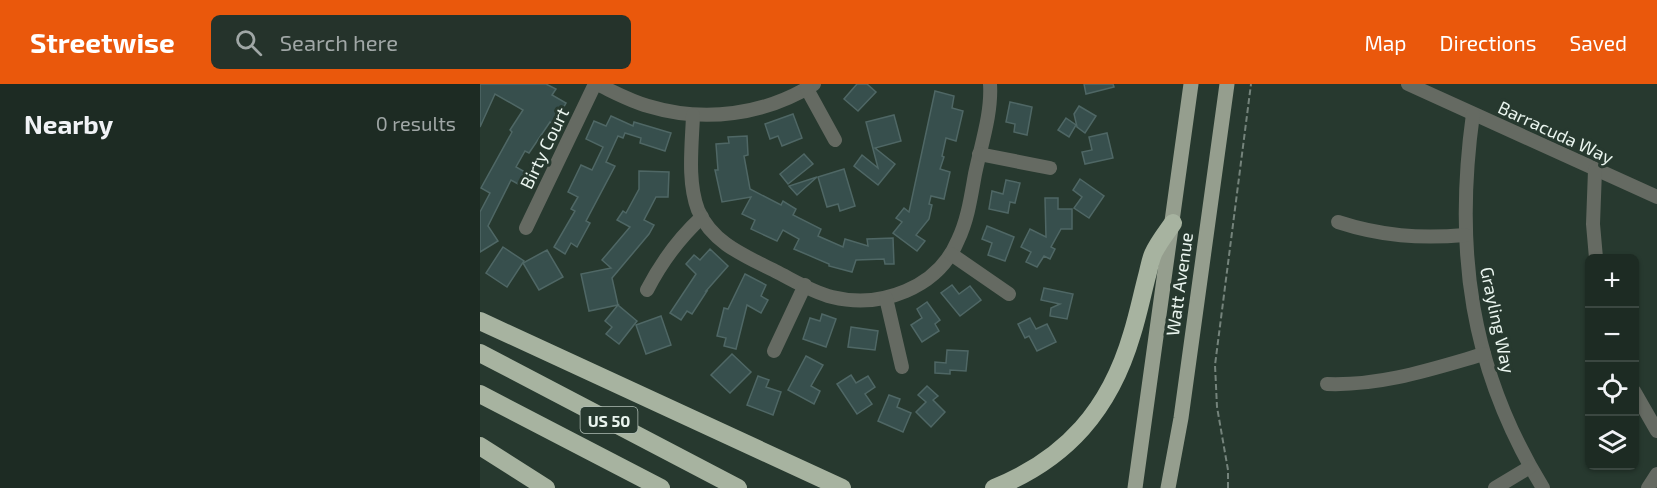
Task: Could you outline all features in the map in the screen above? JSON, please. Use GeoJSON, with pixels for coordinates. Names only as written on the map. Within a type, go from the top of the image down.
{"type":"FeatureCollection","features":[{"type":"Feature","properties":{"kind":"highway"},"geometry":{"type":"LineString","coordinates":[[994,488],[1037,468],[1059,451],[1086,425],[1105,400],[1119,371],[1132,335],[1152,255],[1173,223]]}},
{"type":"Feature","properties":{"kind":"highway"},"geometry":{"type":"LineString","coordinates":[[480,321],[842,488]]}},
{"type":"Feature","properties":{"kind":"highway","name":"US 50"},"geometry":{"type":"LineString","coordinates":[[480,353],[738,488]]}},
{"type":"Feature","properties":{"kind":"highway","name":"US 50"},"geometry":{"type":"LineString","coordinates":[[480,394],[661,488]]}},
{"type":"Feature","properties":{"kind":"highway"},"geometry":{"type":"LineString","coordinates":[[480,446],[546,488]]}},
{"type":"Feature","properties":{"kind":"main road","name":"Watt Avenue"},"geometry":{"type":"LineString","coordinates":[[1135,488],[1191,84]]}},
{"type":"Feature","properties":{"kind":"main road","name":"Watt Avenue"},"geometry":{"type":"LineString","coordinates":[[1168,488],[1227,84]]}},
{"type":"Feature","properties":{"kind":"street"},"geometry":{"type":"LineString","coordinates":[[596,84],[647,106],[693,115],[735,113],[756,109],[776,103],[811,86],[835,140]]}},
{"type":"Feature","properties":{"kind":"street","name":"Birty Court"},"geometry":{"type":"LineString","coordinates":[[526,228],[596,84]]}},
{"type":"Feature","properties":{"kind":"street"},"geometry":{"type":"LineString","coordinates":[[693,115],[693,192],[702,217],[712,231],[740,254],[831,297],[868,301],[910,290],[926,279],[951,254],[964,224],[990,104],[990,84]]}},
{"type":"Feature","properties":{"kind":"street","name":"Barracuda Way"},"geometry":{"type":"LineString","coordinates":[[1408,84],[1657,197]]}},
{"type":"Feature","properties":{"kind":"street","name":"Grayling Way"},"geometry":{"type":"LineString","coordinates":[[1473,114],[1467,162],[1465,235],[1474,309],[1484,354],[1506,416],[1530,468],[1543,488]]}},
{"type":"Feature","properties":{"kind":"street"},"geometry":{"type":"LineString","coordinates":[[980,154],[1050,168]]}},
{"type":"Feature","properties":{"kind":"street"},"geometry":{"type":"LineString","coordinates":[[1595,170],[1593,224],[1596,254]]}},
{"type":"Feature","properties":{"kind":"street"},"geometry":{"type":"LineString","coordinates":[[647,290],[666,257],[682,236],[702,217]]}},
{"type":"Feature","properties":{"kind":"street"},"geometry":{"type":"LineString","coordinates":[[1338,222],[1383,234],[1408,237],[1465,235]]}},
{"type":"Feature","properties":{"kind":"street"},"geometry":{"type":"LineString","coordinates":[[951,254],[1009,294]]}},
{"type":"Feature","properties":{"kind":"street"},"geometry":{"type":"LineString","coordinates":[[774,351],[805,285]]}},
{"type":"Feature","properties":{"kind":"street"},"geometry":{"type":"LineString","coordinates":[[886,298],[902,367]]}},
{"type":"Feature","properties":{"kind":"street"},"geometry":{"type":"LineString","coordinates":[[1327,384],[1363,384],[1390,380],[1484,354]]}},
{"type":"Feature","properties":{"kind":"street"},"geometry":{"type":"LineString","coordinates":[[1639,398],[1657,431]]}},
{"type":"Feature","properties":{"kind":"street"},"geometry":{"type":"LineString","coordinates":[[1495,488],[1530,468]]}},
{"type":"Feature","properties":{"kind":"street"},"geometry":{"type":"LineString","coordinates":[[1648,488],[1657,474]]}},
{"type":"Feature","properties":{"kind":"path"},"geometry":{"type":"LineString","coordinates":[[1228,488],[1228,470],[1217,407],[1215,365],[1251,84]]}},
{"type":"Feature","properties":{"kind":"building"},"geometry":{"type":"Polygon","coordinates":[[[480,84],[546,84],[556,89],[552,95],[566,103],[554,124],[550,122],[529,153],[525,151],[516,167],[525,172],[518,184],[511,180],[488,226],[498,241],[480,252],[480,212],[490,193],[481,188],[512,132],[510,130],[523,110],[495,94],[480,127],[480,84]]]}},
{"type":"Feature","properties":{"kind":"building"},"geometry":{"type":"Polygon","coordinates":[[[857,84],[867,84],[876,92],[858,111],[844,99],[857,84]]]}},
{"type":"Feature","properties":{"kind":"building"},"geometry":{"type":"Polygon","coordinates":[[[1084,84],[1113,84],[1114,87],[1086,94],[1084,84]]]}},
{"type":"Feature","properties":{"kind":"building"},"geometry":{"type":"Polygon","coordinates":[[[935,91],[954,96],[952,108],[963,111],[956,141],[946,138],[942,156],[944,157],[940,169],[950,172],[944,199],[931,196],[929,219],[916,235],[925,241],[917,251],[893,233],[902,222],[896,218],[904,208],[909,212],[935,91]]]}},
{"type":"Feature","properties":{"kind":"building"},"geometry":{"type":"Polygon","coordinates":[[[1010,102],[1032,107],[1027,135],[1014,132],[1015,124],[1006,122],[1010,102]]]}},
{"type":"Feature","properties":{"kind":"building"},"geometry":{"type":"Polygon","coordinates":[[[1079,106],[1096,116],[1085,133],[1077,127],[1074,114],[1079,106]]]}},
{"type":"Feature","properties":{"kind":"building"},"geometry":{"type":"Polygon","coordinates":[[[793,114],[802,138],[782,146],[778,136],[770,139],[765,124],[793,114]]]}},
{"type":"Feature","properties":{"kind":"building"},"geometry":{"type":"Polygon","coordinates":[[[894,115],[901,141],[875,148],[895,164],[878,185],[854,166],[862,155],[878,168],[866,122],[894,115]]]}},
{"type":"Feature","properties":{"kind":"building"},"geometry":{"type":"Polygon","coordinates":[[[611,116],[633,126],[634,122],[671,133],[665,151],[640,143],[641,138],[625,133],[623,138],[618,136],[606,162],[615,166],[586,221],[590,223],[577,247],[571,243],[565,254],[554,247],[575,211],[571,209],[578,197],[568,192],[581,165],[592,170],[603,147],[586,139],[594,121],[606,126],[611,116]]]}},
{"type":"Feature","properties":{"kind":"building"},"geometry":{"type":"Polygon","coordinates":[[[1066,118],[1076,125],[1069,137],[1058,130],[1066,118]]]}},
{"type":"Feature","properties":{"kind":"building"},"geometry":{"type":"Polygon","coordinates":[[[1107,133],[1113,158],[1085,164],[1082,152],[1092,150],[1089,137],[1107,133]]]}},
{"type":"Feature","properties":{"kind":"building"},"geometry":{"type":"Polygon","coordinates":[[[747,136],[748,155],[744,156],[750,189],[781,205],[783,201],[796,209],[793,215],[821,229],[818,236],[843,247],[845,239],[868,246],[867,239],[893,238],[894,264],[885,264],[884,259],[856,260],[852,272],[829,266],[794,249],[799,239],[783,230],[777,241],[751,229],[755,220],[742,214],[751,197],[722,202],[715,170],[718,170],[716,144],[729,143],[728,137],[747,136]]]}},
{"type":"Feature","properties":{"kind":"building"},"geometry":{"type":"Polygon","coordinates":[[[804,154],[813,164],[788,184],[780,174],[804,154]]]}},
{"type":"Feature","properties":{"kind":"building"},"geometry":{"type":"Polygon","coordinates":[[[844,169],[855,206],[840,211],[838,204],[827,207],[818,177],[844,169]]]}},
{"type":"Feature","properties":{"kind":"building"},"geometry":{"type":"Polygon","coordinates":[[[639,171],[669,172],[668,197],[656,197],[644,220],[654,225],[612,278],[618,305],[589,311],[581,274],[611,268],[602,260],[630,227],[617,220],[623,211],[626,213],[639,189],[639,171]]]}},
{"type":"Feature","properties":{"kind":"building"},"geometry":{"type":"Polygon","coordinates":[[[817,177],[797,195],[789,186],[817,177]]]}},
{"type":"Feature","properties":{"kind":"building"},"geometry":{"type":"Polygon","coordinates":[[[1080,179],[1104,196],[1089,218],[1074,208],[1082,197],[1073,190],[1080,179]]]}},
{"type":"Feature","properties":{"kind":"building"},"geometry":{"type":"Polygon","coordinates":[[[1006,180],[1020,183],[1015,203],[1010,202],[1008,213],[989,209],[992,191],[1003,194],[1006,180]]]}},
{"type":"Feature","properties":{"kind":"building"},"geometry":{"type":"Polygon","coordinates":[[[1045,198],[1058,198],[1058,209],[1072,209],[1072,229],[1061,229],[1051,247],[1055,249],[1050,259],[1044,256],[1037,267],[1026,262],[1031,252],[1021,247],[1030,229],[1046,237],[1045,198]]]}},
{"type":"Feature","properties":{"kind":"building"},"geometry":{"type":"Polygon","coordinates":[[[987,226],[1014,237],[1005,261],[988,255],[992,243],[982,239],[987,226]]]}},
{"type":"Feature","properties":{"kind":"building"},"geometry":{"type":"Polygon","coordinates":[[[503,247],[524,261],[507,287],[486,273],[503,247]]]}},
{"type":"Feature","properties":{"kind":"building"},"geometry":{"type":"Polygon","coordinates":[[[710,249],[728,266],[706,291],[692,314],[687,311],[681,320],[670,313],[696,274],[686,264],[694,255],[700,260],[710,249]]]}},
{"type":"Feature","properties":{"kind":"building"},"geometry":{"type":"Polygon","coordinates":[[[547,250],[563,277],[539,290],[523,263],[547,250]]]}},
{"type":"Feature","properties":{"kind":"building"},"geometry":{"type":"Polygon","coordinates":[[[745,274],[766,285],[761,296],[768,300],[761,313],[747,305],[736,349],[724,346],[726,338],[717,336],[724,308],[728,309],[745,274]]]}},
{"type":"Feature","properties":{"kind":"building"},"geometry":{"type":"Polygon","coordinates":[[[952,285],[959,294],[970,286],[981,300],[960,316],[941,293],[952,285]]]}},
{"type":"Feature","properties":{"kind":"building"},"geometry":{"type":"Polygon","coordinates":[[[1044,288],[1073,294],[1067,319],[1050,316],[1051,308],[1060,304],[1041,300],[1044,288]]]}},
{"type":"Feature","properties":{"kind":"building"},"geometry":{"type":"Polygon","coordinates":[[[927,302],[940,320],[935,324],[939,331],[922,342],[911,325],[922,318],[917,309],[927,302]]]}},
{"type":"Feature","properties":{"kind":"building"},"geometry":{"type":"Polygon","coordinates":[[[618,305],[637,321],[619,344],[606,334],[612,327],[605,321],[618,305]]]}},
{"type":"Feature","properties":{"kind":"building"},"geometry":{"type":"Polygon","coordinates":[[[822,314],[836,319],[826,347],[803,339],[810,318],[820,321],[822,314]]]}},
{"type":"Feature","properties":{"kind":"building"},"geometry":{"type":"Polygon","coordinates":[[[661,316],[671,345],[646,354],[636,325],[661,316]]]}},
{"type":"Feature","properties":{"kind":"building"},"geometry":{"type":"Polygon","coordinates":[[[1030,318],[1036,329],[1047,324],[1056,342],[1037,351],[1029,336],[1025,338],[1018,324],[1030,318]]]}},
{"type":"Feature","properties":{"kind":"building"},"geometry":{"type":"Polygon","coordinates":[[[851,327],[878,331],[875,350],[848,347],[851,327]]]}},
{"type":"Feature","properties":{"kind":"building"},"geometry":{"type":"Polygon","coordinates":[[[947,350],[968,351],[966,371],[950,370],[950,374],[935,373],[935,362],[946,363],[947,350]]]}},
{"type":"Feature","properties":{"kind":"building"},"geometry":{"type":"Polygon","coordinates":[[[732,354],[751,372],[730,393],[711,375],[732,354]]]}},
{"type":"Feature","properties":{"kind":"building"},"geometry":{"type":"Polygon","coordinates":[[[806,356],[823,365],[811,386],[820,391],[814,404],[788,390],[806,356]]]}},
{"type":"Feature","properties":{"kind":"building"},"geometry":{"type":"Polygon","coordinates":[[[851,375],[856,383],[868,376],[875,387],[865,394],[872,404],[857,414],[837,384],[851,375]]]}},
{"type":"Feature","properties":{"kind":"building"},"geometry":{"type":"Polygon","coordinates":[[[758,376],[769,380],[766,387],[781,392],[773,415],[747,405],[758,376]]]}},
{"type":"Feature","properties":{"kind":"building"},"geometry":{"type":"Polygon","coordinates":[[[927,386],[938,396],[933,400],[945,412],[931,427],[916,412],[926,402],[918,395],[927,386]]]}},
{"type":"Feature","properties":{"kind":"building"},"geometry":{"type":"Polygon","coordinates":[[[889,395],[900,399],[897,407],[911,413],[903,432],[878,421],[889,395]]]}}]}
